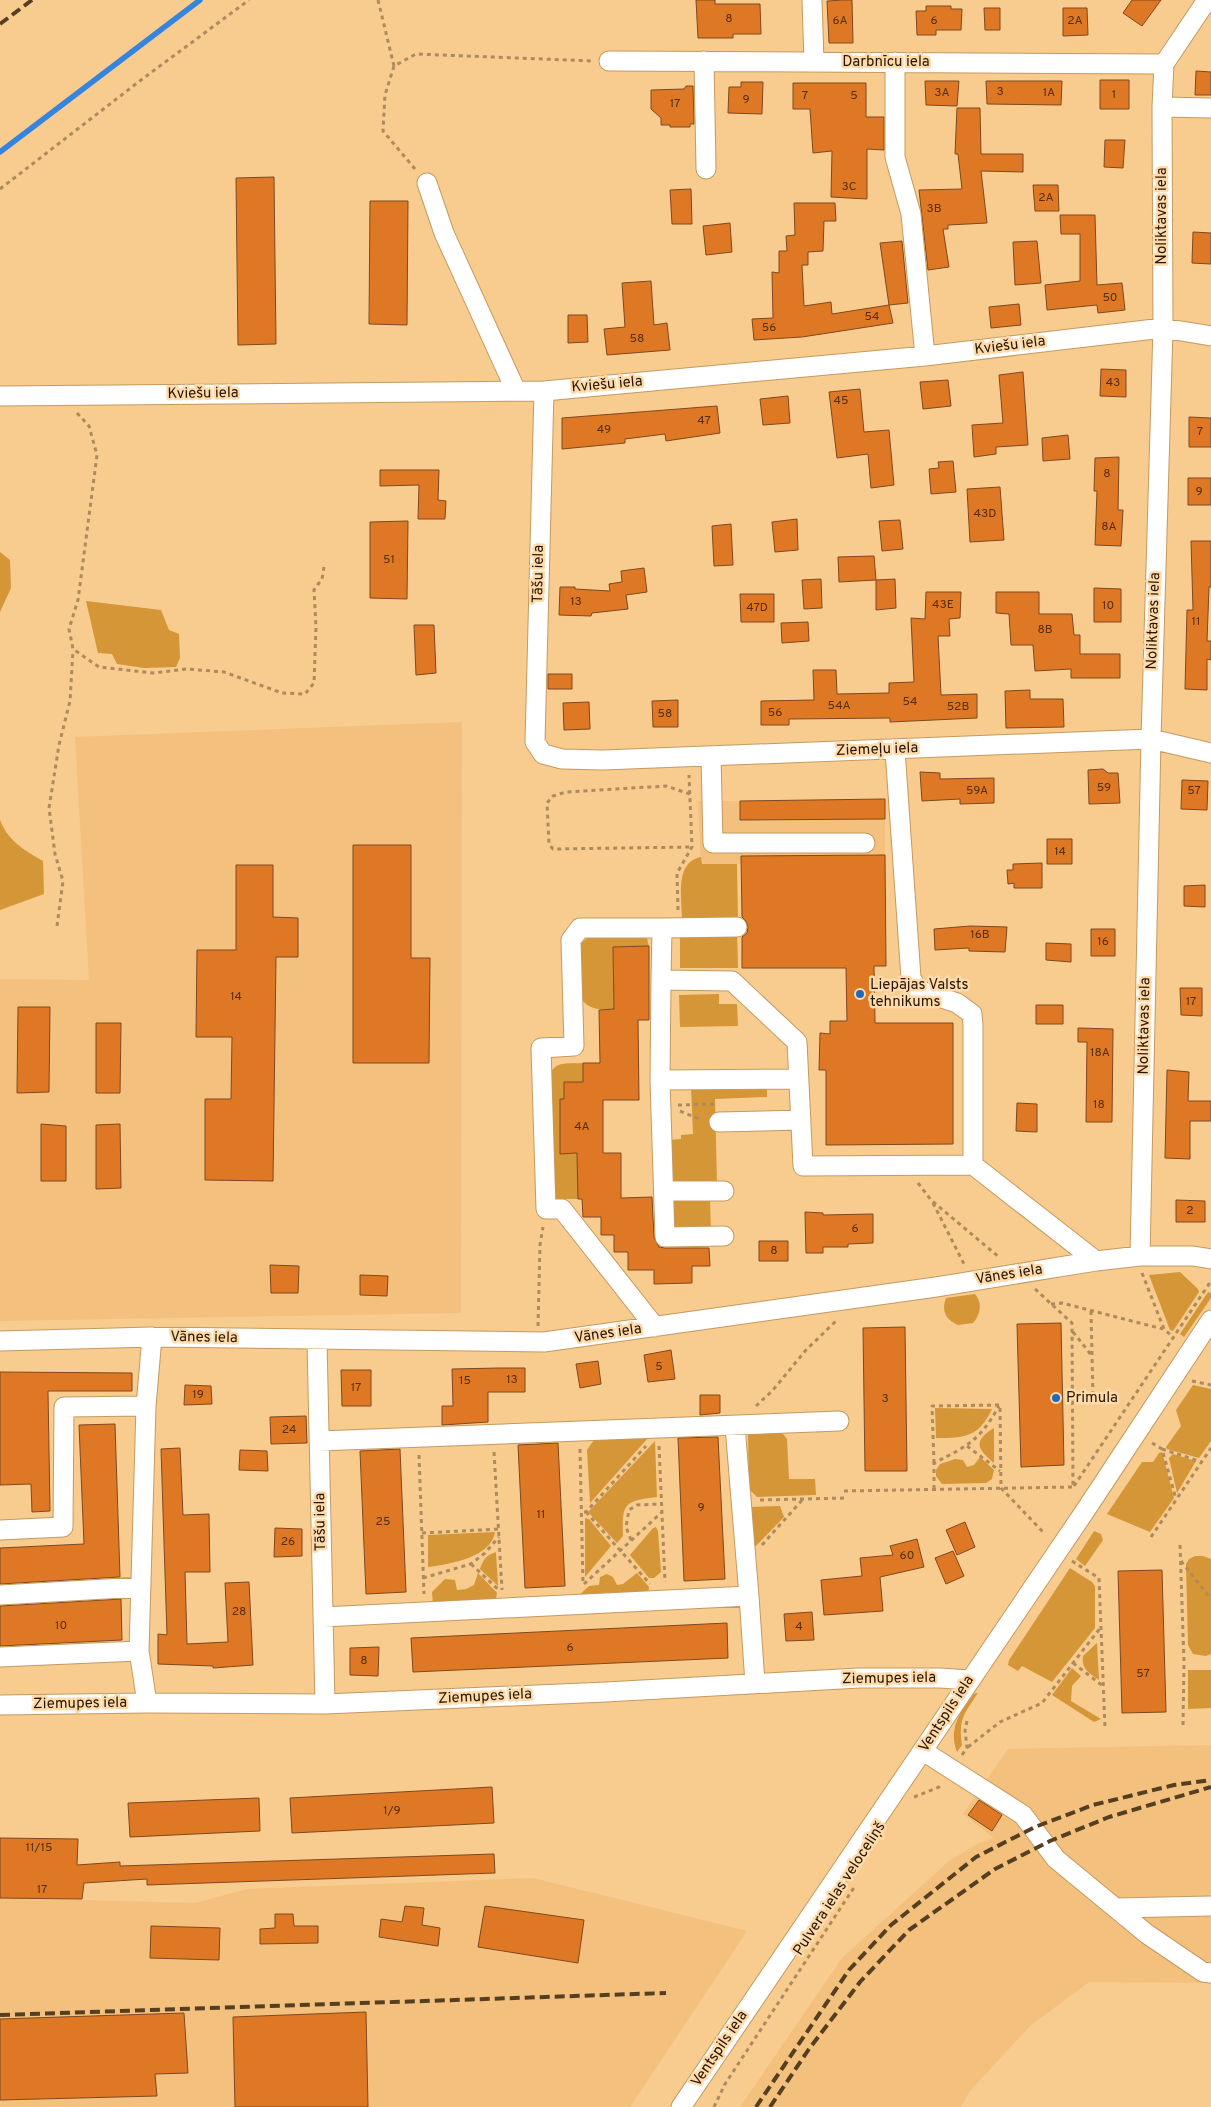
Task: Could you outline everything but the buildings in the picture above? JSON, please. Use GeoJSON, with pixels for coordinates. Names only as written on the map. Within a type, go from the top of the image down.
{"type":"FeatureCollection","features":[{"type":"Feature","properties":{"kind":"street"},"geometry":{"type":"LineString","coordinates":[[812,0],[814,62]]}},
{"type":"Feature","properties":{"kind":"street"},"geometry":{"type":"LineString","coordinates":[[1164,64],[1207,0]]}},
{"type":"Feature","properties":{"kind":"street","name":"Darbnīcu iela"},"geometry":{"type":"LineString","coordinates":[[609,61],[1164,64]]}},
{"type":"Feature","properties":{"kind":"street"},"geometry":{"type":"LineString","coordinates":[[704,61],[706,169]]}},
{"type":"Feature","properties":{"kind":"street"},"geometry":{"type":"LineString","coordinates":[[895,62],[895,157],[911,214],[925,356]]}},
{"type":"Feature","properties":{"kind":"street","name":"Noliktavas iela"},"geometry":{"type":"LineString","coordinates":[[1140,1256],[1151,740],[1163,328],[1162,107],[1164,64]]}},
{"type":"Feature","properties":{"kind":"street"},"geometry":{"type":"LineString","coordinates":[[1162,107],[1211,108]]}},
{"type":"Feature","properties":{"kind":"street"},"geometry":{"type":"LineString","coordinates":[[427,183],[444,233],[516,391]]}},
{"type":"Feature","properties":{"kind":"street","name":"Kviešu iela"},"geometry":{"type":"LineString","coordinates":[[0,396],[544,391],[925,356],[1163,328],[1211,336]]}},
{"type":"Feature","properties":{"kind":"street","name":"Tāšu iela"},"geometry":{"type":"LineString","coordinates":[[543,754],[535,742],[544,391]]}},
{"type":"Feature","properties":{"kind":"street","name":"Ziemeļu iela"},"geometry":{"type":"LineString","coordinates":[[543,754],[562,759],[594,760],[1151,740],[1211,753]]}},
{"type":"Feature","properties":{"kind":"street"},"geometry":{"type":"LineString","coordinates":[[895,750],[911,978],[918,990],[957,1003],[972,1014],[973,1166]]}},
{"type":"Feature","properties":{"kind":"street"},"geometry":{"type":"LineString","coordinates":[[711,756],[713,843],[865,843]]}},
{"type":"Feature","properties":{"kind":"street"},"geometry":{"type":"LineString","coordinates":[[655,1327],[562,1209],[546,1209],[541,1048],[574,1046],[571,940],[580,928],[737,927]]}},
{"type":"Feature","properties":{"kind":"street"},"geometry":{"type":"LineString","coordinates":[[670,928],[662,980],[660,1080],[664,1106],[665,1236],[724,1236]]}},
{"type":"Feature","properties":{"kind":"street"},"geometry":{"type":"LineString","coordinates":[[662,980],[732,981],[798,1042],[803,1166],[973,1166],[1096,1261]]}},
{"type":"Feature","properties":{"kind":"street"},"geometry":{"type":"LineString","coordinates":[[660,1080],[799,1079]]}},
{"type":"Feature","properties":{"kind":"street"},"geometry":{"type":"LineString","coordinates":[[719,1122],[801,1120]]}},
{"type":"Feature","properties":{"kind":"street"},"geometry":{"type":"LineString","coordinates":[[664,1191],[724,1191]]}},
{"type":"Feature","properties":{"kind":"street","name":"Vānes iela"},"geometry":{"type":"LineString","coordinates":[[0,1341],[152,1337],[537,1343],[972,1281],[1096,1261],[1140,1256],[1193,1256],[1211,1259]]}},
{"type":"Feature","properties":{"kind":"street","name":"Ventspils iela"},"geometry":{"type":"LineString","coordinates":[[682,2107],[969,1680],[1085,1512],[1211,1320]]}},
{"type":"Feature","properties":{"kind":"street"},"geometry":{"type":"LineString","coordinates":[[147,1703],[139,1651],[146,1406],[152,1337]]}},
{"type":"Feature","properties":{"kind":"street","name":"Tāšu iela"},"geometry":{"type":"LineString","coordinates":[[318,1340],[325,1704]]}},
{"type":"Feature","properties":{"kind":"street"},"geometry":{"type":"LineString","coordinates":[[0,1530],[63,1527],[64,1407],[146,1406]]}},
{"type":"Feature","properties":{"kind":"street"},"geometry":{"type":"LineString","coordinates":[[319,1440],[580,1431],[658,1431],[839,1421]]}},
{"type":"Feature","properties":{"kind":"street"},"geometry":{"type":"LineString","coordinates":[[735,1426],[750,1596],[755,1683]]}},
{"type":"Feature","properties":{"kind":"street"},"geometry":{"type":"LineString","coordinates":[[0,1595],[141,1587]]}},
{"type":"Feature","properties":{"kind":"street"},"geometry":{"type":"LineString","coordinates":[[323,1617],[750,1596]]}},
{"type":"Feature","properties":{"kind":"street"},"geometry":{"type":"LineString","coordinates":[[0,1657],[139,1651]]}},
{"type":"Feature","properties":{"kind":"street","name":"Ziemupes iela"},"geometry":{"type":"LineString","coordinates":[[0,1705],[147,1703],[325,1704],[868,1678],[969,1680]]}},
{"type":"Feature","properties":{"kind":"street"},"geometry":{"type":"LineString","coordinates":[[923,1751],[1023,1815],[1056,1859],[1147,1934],[1203,1972],[1211,1973]]}},
{"type":"Feature","properties":{"kind":"street"},"geometry":{"type":"LineString","coordinates":[[1116,1908],[1211,1906]]}},
{"type":"Feature","properties":{"kind":"path"},"geometry":{"type":"LineString","coordinates":[[0,189],[141,80],[249,0]]}},
{"type":"Feature","properties":{"kind":"path"},"geometry":{"type":"LineString","coordinates":[[378,0],[394,66],[385,95],[383,131],[427,183]]}},
{"type":"Feature","properties":{"kind":"path"},"geometry":{"type":"LineString","coordinates":[[394,66],[416,54],[609,61]]}},
{"type":"Feature","properties":{"kind":"path"},"geometry":{"type":"LineString","coordinates":[[57,926],[63,881],[56,854],[49,808],[59,745],[70,701],[73,649],[70,628],[78,600],[97,455],[88,426],[62,395]]}},
{"type":"Feature","properties":{"kind":"path"},"geometry":{"type":"LineString","coordinates":[[73,649],[99,667],[153,673],[187,669],[224,672],[282,693],[305,694],[314,683],[316,627],[314,590],[322,579],[324,567]]}},
{"type":"Feature","properties":{"kind":"path"},"geometry":{"type":"LineString","coordinates":[[670,928],[677,873],[692,847],[688,757]]}},
{"type":"Feature","properties":{"kind":"path"},"geometry":{"type":"LineString","coordinates":[[690,794],[666,786],[566,792],[553,796],[548,803],[549,844],[553,849],[692,847]]}},
{"type":"Feature","properties":{"kind":"path"},"geometry":{"type":"LineString","coordinates":[[718,1103],[719,1128],[664,1106],[718,1103]]}},
{"type":"Feature","properties":{"kind":"path"},"geometry":{"type":"LineString","coordinates":[[904,1166],[931,1200],[1072,1323],[1073,1487]]}},
{"type":"Feature","properties":{"kind":"path"},"geometry":{"type":"LineString","coordinates":[[931,1200],[972,1281]]}},
{"type":"Feature","properties":{"kind":"path"},"geometry":{"type":"LineString","coordinates":[[537,1343],[540,1245],[546,1209]]}},
{"type":"Feature","properties":{"kind":"path"},"geometry":{"type":"LineString","coordinates":[[1140,1256],[1139,1267],[1164,1329],[1173,1337],[1192,1347]]}},
{"type":"Feature","properties":{"kind":"path"},"geometry":{"type":"LineString","coordinates":[[1073,1487],[1211,1281]]}},
{"type":"Feature","properties":{"kind":"path"},"geometry":{"type":"LineString","coordinates":[[1051,1304],[1062,1303],[1164,1329]]}},
{"type":"Feature","properties":{"kind":"path"},"geometry":{"type":"LineString","coordinates":[[1091,1311],[1093,1397]]}},
{"type":"Feature","properties":{"kind":"path"},"geometry":{"type":"LineString","coordinates":[[735,1426],[772,1390],[806,1350],[838,1320]]}},
{"type":"Feature","properties":{"kind":"path"},"geometry":{"type":"LineString","coordinates":[[1072,1331],[1093,1357]]}},
{"type":"Feature","properties":{"kind":"path"},"geometry":{"type":"LineString","coordinates":[[1192,1381],[1211,1385]]}},
{"type":"Feature","properties":{"kind":"path"},"geometry":{"type":"LineString","coordinates":[[934,1463],[968,1446],[988,1426],[1000,1405]]}},
{"type":"Feature","properties":{"kind":"path"},"geometry":{"type":"LineString","coordinates":[[934,1489],[932,1406],[1000,1405]]}},
{"type":"Feature","properties":{"kind":"path"},"geometry":{"type":"LineString","coordinates":[[1000,1405],[1001,1488],[1043,1532]]}},
{"type":"Feature","properties":{"kind":"path"},"geometry":{"type":"LineString","coordinates":[[580,1431],[583,1585]]}},
{"type":"Feature","properties":{"kind":"path"},"geometry":{"type":"LineString","coordinates":[[658,1431],[665,1601]]}},
{"type":"Feature","properties":{"kind":"path"},"geometry":{"type":"LineString","coordinates":[[581,1512],[586,1512],[658,1431]]}},
{"type":"Feature","properties":{"kind":"path"},"geometry":{"type":"LineString","coordinates":[[471,1564],[502,1593],[493,1434]]}},
{"type":"Feature","properties":{"kind":"path"},"geometry":{"type":"LineString","coordinates":[[419,1437],[425,1612]]}},
{"type":"Feature","properties":{"kind":"path"},"geometry":{"type":"LineString","coordinates":[[1150,1442],[1162,1449],[1202,1462]]}},
{"type":"Feature","properties":{"kind":"path"},"geometry":{"type":"LineString","coordinates":[[968,1446],[1000,1471]]}},
{"type":"Feature","properties":{"kind":"path"},"geometry":{"type":"LineString","coordinates":[[1151,1537],[1211,1448]]}},
{"type":"Feature","properties":{"kind":"path"},"geometry":{"type":"LineString","coordinates":[[1162,1449],[1176,1500]]}},
{"type":"Feature","properties":{"kind":"path"},"geometry":{"type":"LineString","coordinates":[[844,1491],[1073,1487]]}},
{"type":"Feature","properties":{"kind":"path"},"geometry":{"type":"LineString","coordinates":[[742,1501],[847,1498]]}},
{"type":"Feature","properties":{"kind":"path"},"geometry":{"type":"LineString","coordinates":[[747,1563],[804,1499]]}},
{"type":"Feature","properties":{"kind":"path"},"geometry":{"type":"LineString","coordinates":[[631,1540],[626,1527],[629,1510],[637,1505],[661,1504]]}},
{"type":"Feature","properties":{"kind":"path"},"geometry":{"type":"LineString","coordinates":[[586,1512],[665,1601]]}},
{"type":"Feature","properties":{"kind":"path"},"geometry":{"type":"LineString","coordinates":[[565,1606],[583,1585],[662,1512]]}},
{"type":"Feature","properties":{"kind":"path"},"geometry":{"type":"LineString","coordinates":[[422,1533],[499,1530]]}},
{"type":"Feature","properties":{"kind":"path"},"geometry":{"type":"LineString","coordinates":[[423,1578],[471,1564],[499,1537]]}},
{"type":"Feature","properties":{"kind":"path"},"geometry":{"type":"LineString","coordinates":[[1180,1544],[1184,1662],[1183,1727]]}},
{"type":"Feature","properties":{"kind":"path"},"geometry":{"type":"LineString","coordinates":[[1071,1560],[1099,1578],[1105,1728]]}},
{"type":"Feature","properties":{"kind":"path"},"geometry":{"type":"LineString","coordinates":[[1181,1561],[1211,1599]]}},
{"type":"Feature","properties":{"kind":"path"},"geometry":{"type":"LineString","coordinates":[[910,1803],[914,1796],[939,1787],[968,1748],[1000,1722],[1042,1703],[1101,1627]]}},
{"type":"Feature","properties":{"kind":"path"},"geometry":{"type":"LineString","coordinates":[[1073,1663],[1103,1686]]}},
{"type":"Feature","properties":{"kind":"path"},"geometry":{"type":"LineString","coordinates":[[967,1719],[965,1730],[968,1748]]}},
{"type":"Feature","properties":{"kind":"path","name":"Pulvera ielas veloceliņš"},"geometry":{"type":"LineString","coordinates":[[714,2107],[725,2084],[859,1880]]}},
{"type":"Feature","properties":{"kind":"shaded area"},"geometry":{"type":"Polygon","coordinates":[[[0,552],[10,560],[11,588],[0,612],[0,552]]]}},
{"type":"Feature","properties":{"kind":"shaded area"},"geometry":{"type":"Polygon","coordinates":[[[86,601],[161,610],[169,630],[179,634],[180,658],[176,667],[144,668],[117,664],[112,654],[98,653],[86,601]]]}},
{"type":"Feature","properties":{"kind":"shaded area"},"geometry":{"type":"Polygon","coordinates":[[[462,722],[461,1313],[0,1321],[0,979],[89,980],[75,737],[462,722]]]}},
{"type":"Feature","properties":{"kind":"shaded area"},"geometry":{"type":"Polygon","coordinates":[[[698,801],[740,801],[741,820],[885,819],[885,855],[742,856],[741,864],[701,864],[698,801]]]}},
{"type":"Feature","properties":{"kind":"shaded area"},"geometry":{"type":"Polygon","coordinates":[[[0,820],[7,834],[12,839],[23,849],[43,861],[44,894],[0,910],[0,820]]]}},
{"type":"Feature","properties":{"kind":"shaded area"},"geometry":{"type":"Polygon","coordinates":[[[701,857],[702,864],[737,864],[738,920],[682,921],[681,883],[683,874],[692,860],[701,857]]]}},
{"type":"Feature","properties":{"kind":"shaded area"},"geometry":{"type":"Polygon","coordinates":[[[737,930],[738,968],[680,968],[680,934],[737,930]]]}},
{"type":"Feature","properties":{"kind":"shaded area"},"geometry":{"type":"Polygon","coordinates":[[[614,931],[640,932],[647,938],[649,947],[613,947],[614,1009],[596,1009],[589,1006],[582,1000],[578,947],[584,940],[598,933],[614,931]]]}},
{"type":"Feature","properties":{"kind":"shaded area"},"geometry":{"type":"Polygon","coordinates":[[[719,994],[719,1004],[737,1004],[738,1026],[680,1027],[679,995],[719,994]]]}},
{"type":"Feature","properties":{"kind":"shaded area"},"geometry":{"type":"Polygon","coordinates":[[[583,1063],[583,1082],[564,1082],[564,1099],[560,1099],[560,1153],[577,1153],[578,1199],[557,1199],[551,1194],[548,1076],[559,1065],[583,1063]]]}},
{"type":"Feature","properties":{"kind":"shaded area"},"geometry":{"type":"Polygon","coordinates":[[[729,1085],[729,1090],[767,1089],[767,1097],[715,1099],[717,1184],[671,1185],[669,1140],[681,1139],[681,1135],[693,1134],[691,1086],[729,1085]]]}},
{"type":"Feature","properties":{"kind":"shaded area"},"geometry":{"type":"Polygon","coordinates":[[[710,1198],[711,1233],[673,1234],[672,1199],[710,1198]]]}},
{"type":"Feature","properties":{"kind":"shaded area"},"geometry":{"type":"Polygon","coordinates":[[[1180,1272],[1199,1292],[1173,1331],[1170,1330],[1149,1275],[1180,1272]]]}},
{"type":"Feature","properties":{"kind":"shaded area"},"geometry":{"type":"Polygon","coordinates":[[[1208,1292],[1211,1293],[1211,1298],[1184,1337],[1180,1334],[1208,1292]]]}},
{"type":"Feature","properties":{"kind":"shaded area"},"geometry":{"type":"Polygon","coordinates":[[[975,1294],[979,1301],[980,1309],[973,1323],[958,1325],[948,1318],[944,1311],[946,1298],[975,1294]]]}},
{"type":"Feature","properties":{"kind":"shaded area"},"geometry":{"type":"Polygon","coordinates":[[[1193,1385],[1211,1389],[1211,1441],[1199,1458],[1167,1449],[1166,1447],[1181,1426],[1176,1410],[1193,1385]]]}},
{"type":"Feature","properties":{"kind":"shaded area"},"geometry":{"type":"Polygon","coordinates":[[[935,1408],[992,1409],[982,1425],[970,1434],[936,1438],[935,1408]]]}},
{"type":"Feature","properties":{"kind":"shaded area"},"geometry":{"type":"Polygon","coordinates":[[[994,1428],[994,1463],[981,1450],[980,1442],[994,1428]]]}},
{"type":"Feature","properties":{"kind":"shaded area"},"geometry":{"type":"Polygon","coordinates":[[[776,1431],[783,1434],[787,1439],[789,1479],[815,1479],[816,1495],[757,1497],[749,1489],[748,1435],[751,1432],[776,1431]]]}},
{"type":"Feature","properties":{"kind":"shaded area"},"geometry":{"type":"Polygon","coordinates":[[[648,1438],[590,1503],[587,1450],[594,1440],[648,1438]]]}},
{"type":"Feature","properties":{"kind":"shaded area"},"geometry":{"type":"Polygon","coordinates":[[[655,1441],[657,1497],[631,1502],[627,1506],[623,1517],[623,1536],[617,1543],[588,1512],[655,1441]]]}},
{"type":"Feature","properties":{"kind":"shaded area"},"geometry":{"type":"Polygon","coordinates":[[[1162,1452],[1174,1498],[1150,1532],[1107,1514],[1142,1462],[1153,1462],[1159,1453],[1162,1452]]]}},
{"type":"Feature","properties":{"kind":"shaded area"},"geometry":{"type":"Polygon","coordinates":[[[1173,1454],[1196,1461],[1177,1493],[1169,1458],[1173,1454]]]}},
{"type":"Feature","properties":{"kind":"shaded area"},"geometry":{"type":"Polygon","coordinates":[[[980,1457],[994,1470],[992,1479],[986,1483],[942,1484],[936,1476],[936,1470],[940,1464],[955,1459],[963,1460],[967,1467],[974,1465],[980,1457]]]}},
{"type":"Feature","properties":{"kind":"shaded area"},"geometry":{"type":"Polygon","coordinates":[[[780,1506],[784,1517],[752,1550],[750,1507],[780,1506]]]}},
{"type":"Feature","properties":{"kind":"shaded area"},"geometry":{"type":"Polygon","coordinates":[[[585,1518],[589,1519],[611,1546],[585,1577],[585,1518]]]}},
{"type":"Feature","properties":{"kind":"shaded area"},"geometry":{"type":"Polygon","coordinates":[[[656,1527],[658,1531],[661,1572],[654,1578],[649,1578],[630,1555],[653,1528],[656,1527]]]}},
{"type":"Feature","properties":{"kind":"shaded area"},"geometry":{"type":"Polygon","coordinates":[[[1094,1531],[1101,1534],[1103,1540],[1085,1566],[1076,1559],[1094,1531]]]}},
{"type":"Feature","properties":{"kind":"shaded area"},"geometry":{"type":"Polygon","coordinates":[[[495,1532],[492,1541],[478,1554],[447,1564],[428,1567],[428,1535],[495,1532]]]}},
{"type":"Feature","properties":{"kind":"shaded area"},"geometry":{"type":"Polygon","coordinates":[[[496,1552],[498,1586],[480,1569],[485,1558],[496,1552]]]}},
{"type":"Feature","properties":{"kind":"shaded area"},"geometry":{"type":"Polygon","coordinates":[[[1195,1556],[1211,1559],[1211,1654],[1206,1656],[1193,1654],[1188,1645],[1186,1564],[1189,1559],[1195,1556]]]}},
{"type":"Feature","properties":{"kind":"shaded area"},"geometry":{"type":"Polygon","coordinates":[[[1070,1568],[1095,1586],[1095,1628],[1052,1682],[1022,1666],[1018,1671],[1008,1665],[1009,1660],[1070,1568]]]}},
{"type":"Feature","properties":{"kind":"shaded area"},"geometry":{"type":"Polygon","coordinates":[[[478,1573],[497,1593],[496,1599],[490,1602],[433,1605],[432,1592],[445,1579],[455,1580],[457,1590],[466,1589],[474,1585],[478,1573]]]}},
{"type":"Feature","properties":{"kind":"shaded area"},"geometry":{"type":"Polygon","coordinates":[[[637,1573],[649,1587],[648,1594],[575,1599],[589,1586],[599,1585],[600,1577],[607,1574],[613,1577],[617,1585],[623,1584],[637,1573]]]}},
{"type":"Feature","properties":{"kind":"shaded area"},"geometry":{"type":"Polygon","coordinates":[[[1097,1643],[1099,1680],[1086,1670],[1083,1664],[1083,1656],[1097,1643]]]}},
{"type":"Feature","properties":{"kind":"shaded area"},"geometry":{"type":"Polygon","coordinates":[[[1072,1668],[1081,1676],[1072,1686],[1071,1701],[1101,1719],[1094,1722],[1052,1695],[1072,1668]]]}},
{"type":"Feature","properties":{"kind":"shaded area"},"geometry":{"type":"Polygon","coordinates":[[[1188,1670],[1211,1670],[1211,1708],[1188,1709],[1188,1670]]]}},
{"type":"Feature","properties":{"kind":"shaded area"},"geometry":{"type":"Polygon","coordinates":[[[978,1693],[963,1717],[961,1729],[962,1745],[957,1752],[954,1736],[957,1721],[973,1694],[978,1693]]]}},
{"type":"Feature","properties":{"kind":"shaded area"},"geometry":{"type":"Polygon","coordinates":[[[1211,1745],[1211,1983],[1089,1982],[1030,2026],[969,2092],[961,2107],[740,2107],[842,1958],[949,1861],[979,1843],[994,1838],[963,1814],[1008,1749],[1211,1745]]]}},
{"type":"Feature","properties":{"kind":"shaded area"},"geometry":{"type":"Polygon","coordinates":[[[533,1878],[747,1931],[630,2107],[0,2107],[0,1898],[195,1903],[247,1889],[533,1878]]]}},
{"type":"Feature","properties":{"kind":"waterway"},"geometry":{"type":"LineString","coordinates":[[0,152],[200,0]]}},
{"type":"Feature","properties":{"kind":"railway"},"geometry":{"type":"LineString","coordinates":[[0,24],[32,0]]}},
{"type":"Feature","properties":{"kind":"railway"},"geometry":{"type":"LineString","coordinates":[[756,2107],[849,1970],[891,1925],[976,1857],[1035,1827],[1093,1805],[1174,1785],[1211,1780]]}},
{"type":"Feature","properties":{"kind":"railway"},"geometry":{"type":"LineString","coordinates":[[770,2107],[809,2049],[860,1982],[909,1930],[995,1869],[1050,1841],[1109,1817],[1211,1787]]}},
{"type":"Feature","properties":{"kind":"railway"},"geometry":{"type":"LineString","coordinates":[[0,2015],[666,1993]]}},
{"type":"Feature","properties":{"kind":"place","name":"Liepājas Valsts tehnikums"},"geometry":{"type":"Point","coordinates":[860,994]}},
{"type":"Feature","properties":{"kind":"place","name":"Primula"},"geometry":{"type":"Point","coordinates":[1056,1398]}}]}
